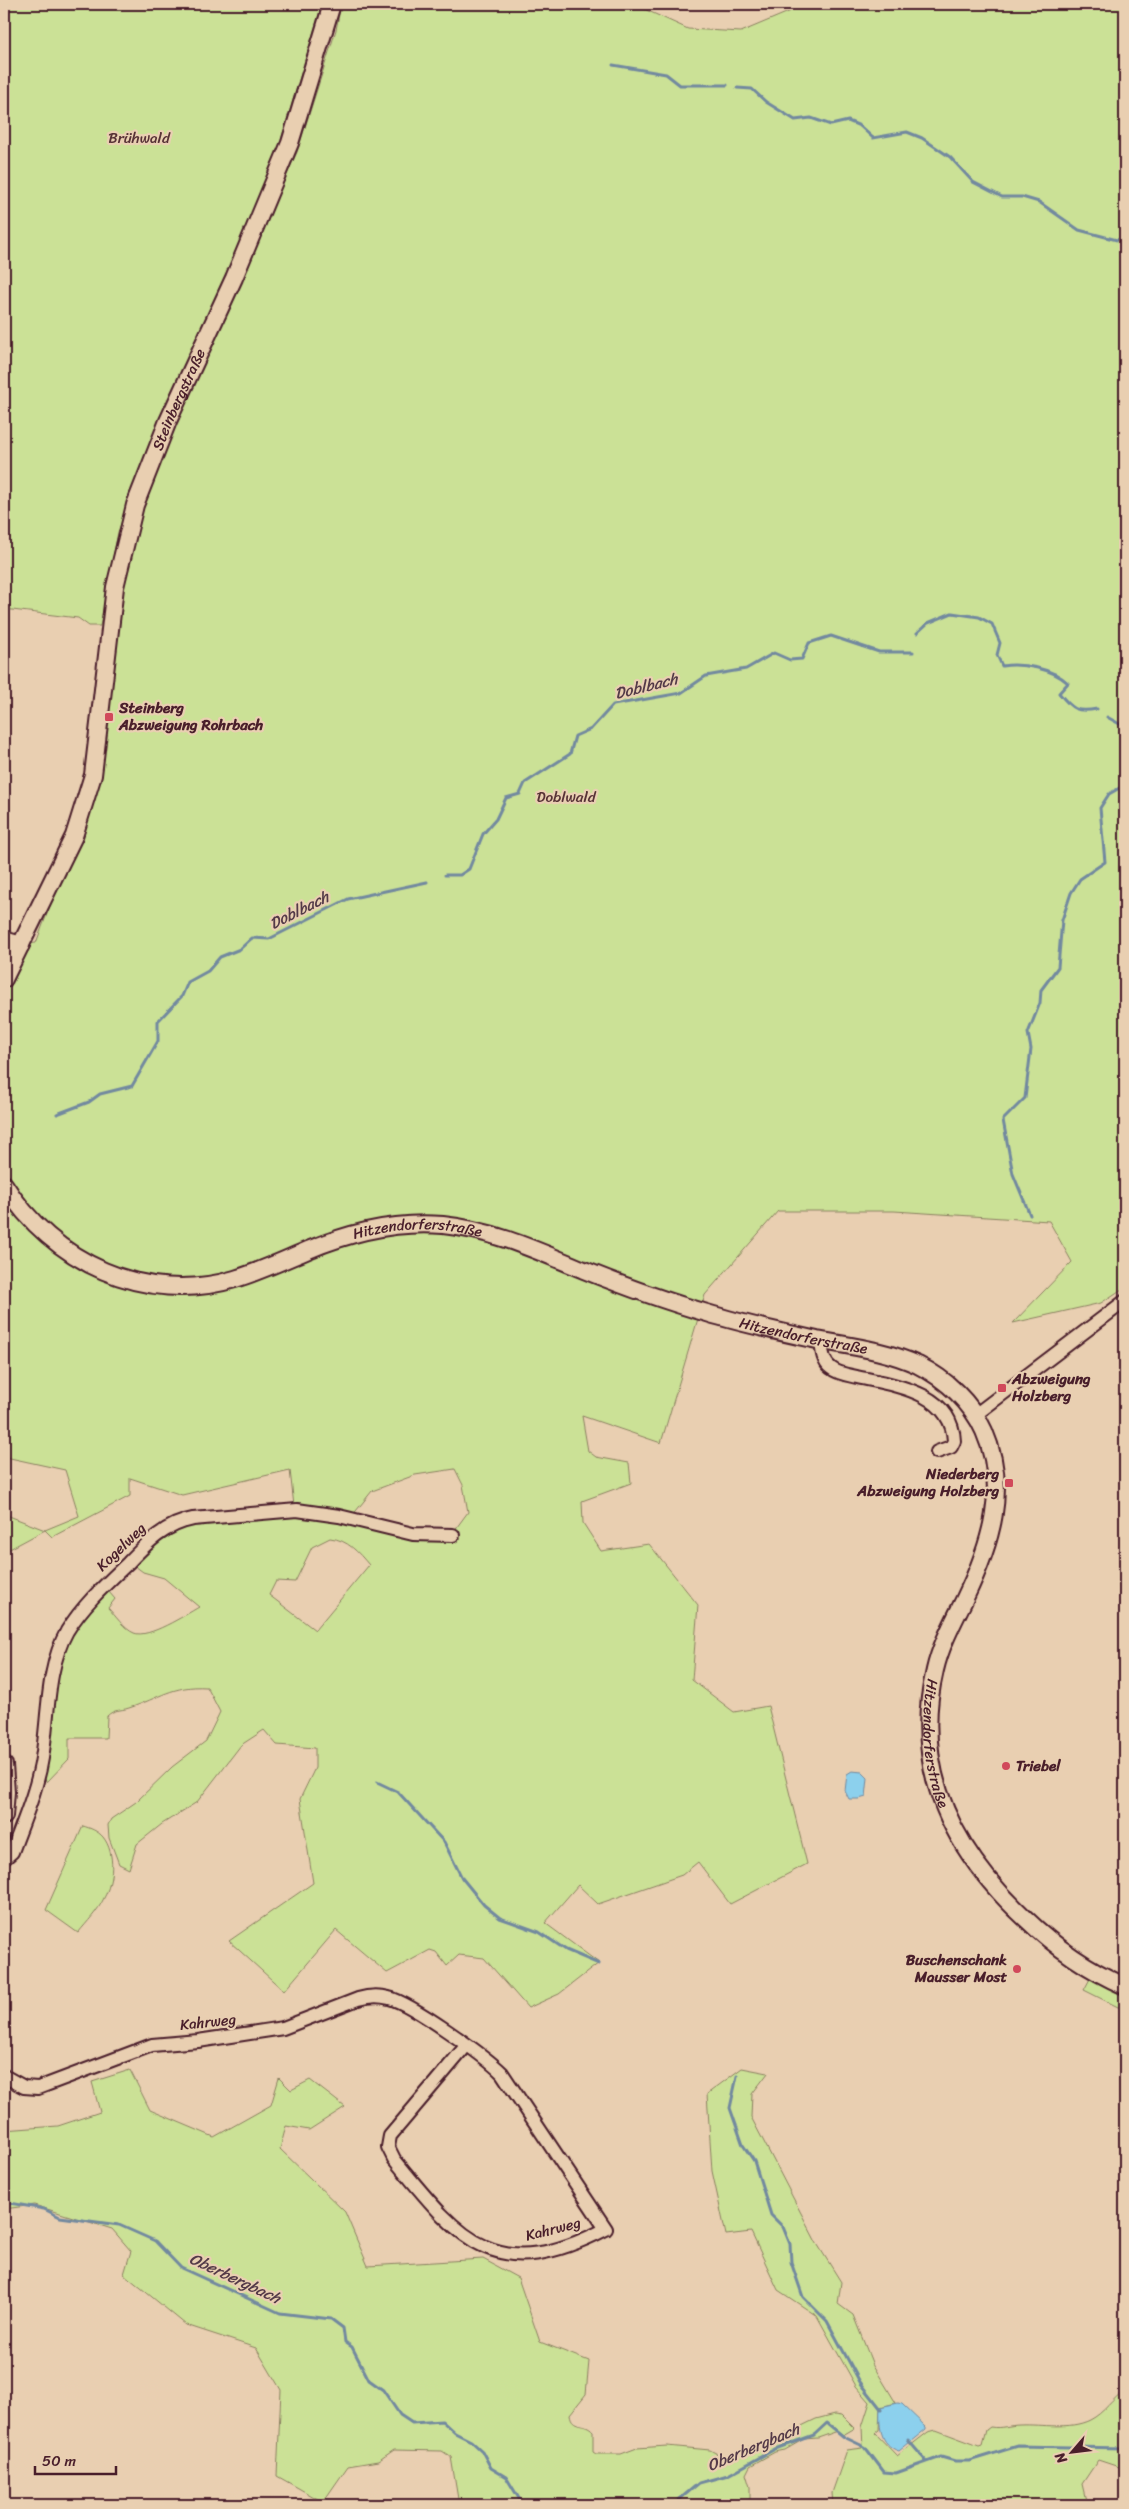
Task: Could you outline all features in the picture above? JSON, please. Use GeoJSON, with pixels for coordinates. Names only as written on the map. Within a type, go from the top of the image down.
{"type":"FeatureCollection","features":[{"type":"Feature","properties":{"kind":"main road","name":"Steinbergstraße"},"geometry":{"type":"LineString","coordinates":[[21,945],[62,864],[83,810],[93,775],[115,587],[135,504],[168,422],[234,278],[290,143],[332,4]]}},
{"type":"Feature","properties":{"kind":"main road"},"geometry":{"type":"LineString","coordinates":[[4,940],[21,945],[4,979]]}},
{"type":"Feature","properties":{"kind":"main road","name":"Hitzendorferstraße"},"geometry":{"type":"LineString","coordinates":[[4,1184],[37,1227],[65,1250],[110,1274],[144,1283],[180,1286],[229,1281],[261,1270],[320,1245],[368,1230],[401,1225],[435,1224],[458,1227],[507,1239],[666,1300],[761,1328],[868,1350],[915,1364],[939,1377],[952,1388],[976,1415],[994,1457],[997,1483],[993,1524],[981,1561],[948,1634],[936,1668],[930,1706],[928,1736],[936,1786],[946,1814],[965,1849],[1004,1899],[1035,1928],[1068,1954],[1125,1986]]}},
{"type":"Feature","properties":{"kind":"main road"},"geometry":{"type":"LineString","coordinates":[[4,1765],[6,1792],[4,1816]]}},
{"type":"Feature","properties":{"kind":"street"},"geometry":{"type":"LineString","coordinates":[[976,1415],[1125,1301]]}},
{"type":"Feature","properties":{"kind":"street"},"geometry":{"type":"LineString","coordinates":[[820,1340],[824,1359],[835,1371],[916,1392],[936,1404],[948,1421],[954,1441],[951,1447],[937,1452]]}},
{"type":"Feature","properties":{"kind":"street","name":"Kogelweg"},"geometry":{"type":"LineString","coordinates":[[4,1859],[12,1852],[37,1780],[44,1744],[52,1675],[62,1643],[82,1611],[161,1531],[178,1522],[193,1519],[297,1510],[340,1516],[412,1534],[453,1535]]}},
{"type":"Feature","properties":{"kind":"street","name":"Kahrweg"},"geometry":{"type":"LineString","coordinates":[[4,2076],[24,2087],[38,2088],[152,2045],[198,2041],[283,2028],[346,2003],[373,1996],[388,1997],[405,2004],[487,2059],[502,2073],[606,2229],[576,2242],[548,2250],[515,2254],[488,2250],[454,2228],[394,2159],[388,2147],[390,2136],[466,2046]]}},
{"type":"Feature","properties":{"kind":"green space","name":"Brühwald"},"geometry":{"type":"Polygon","coordinates":[[[4,4],[322,4],[271,173],[146,454],[118,532],[100,626],[89,626],[78,618],[4,609],[4,4]]]}},
{"type":"Feature","properties":{"kind":"green space","name":"Doblwald"},"geometry":{"type":"Polygon","coordinates":[[[341,4],[633,4],[688,29],[741,32],[791,11],[788,4],[1125,4],[1125,1287],[1101,1303],[1013,1323],[1072,1262],[1049,1221],[894,1211],[778,1211],[705,1295],[661,1443],[582,1416],[588,1451],[596,1457],[629,1463],[631,1483],[582,1501],[583,1523],[601,1551],[649,1544],[698,1605],[692,1680],[734,1712],[768,1706],[807,1864],[730,1904],[698,1862],[682,1875],[598,1904],[578,1885],[545,1923],[599,1963],[559,1994],[528,2008],[484,1958],[459,1955],[447,1966],[436,1952],[430,1950],[387,1973],[336,1930],[284,1991],[229,1941],[313,1883],[300,1799],[315,1768],[315,1748],[277,1745],[264,1730],[241,1745],[197,1802],[162,1824],[137,1844],[129,1869],[119,1864],[109,1838],[108,1825],[111,1819],[136,1802],[172,1767],[206,1741],[220,1712],[207,1687],[175,1690],[129,1708],[115,1711],[107,1716],[106,1738],[69,1738],[69,1759],[47,1782],[43,1776],[55,1676],[64,1644],[100,1594],[109,1592],[115,1599],[108,1608],[127,1628],[134,1633],[140,1634],[157,1630],[199,1607],[164,1578],[143,1572],[131,1563],[179,1525],[282,1513],[461,1539],[454,1531],[468,1512],[463,1485],[455,1469],[415,1475],[372,1491],[352,1516],[294,1506],[290,1470],[182,1495],[130,1478],[130,1496],[52,1537],[45,1530],[79,1516],[65,1470],[10,1458],[4,1454],[4,946],[36,943],[89,803],[125,555],[155,470],[297,152],[336,30],[341,4]],[[330,1538],[312,1547],[295,1582],[276,1581],[269,1595],[315,1630],[369,1565],[352,1547],[330,1538]]]}},
{"type":"Feature","properties":{"kind":"green space"},"geometry":{"type":"Polygon","coordinates":[[[4,1514],[45,1530],[4,1552],[4,1514]]]}},
{"type":"Feature","properties":{"kind":"green space"},"geometry":{"type":"Polygon","coordinates":[[[83,1826],[96,1831],[103,1837],[110,1851],[112,1868],[107,1891],[102,1903],[78,1933],[46,1910],[83,1826]]]}},
{"type":"Feature","properties":{"kind":"green space"},"geometry":{"type":"Polygon","coordinates":[[[1092,1975],[1125,1991],[1125,2008],[1118,2007],[1084,1990],[1092,1975]]]}},
{"type":"Feature","properties":{"kind":"green space"},"geometry":{"type":"Polygon","coordinates":[[[742,2068],[768,2073],[752,2094],[751,2117],[816,2242],[841,2282],[838,2304],[853,2315],[873,2365],[896,2403],[880,2407],[879,2430],[875,2433],[897,2456],[928,2432],[936,2430],[979,2446],[982,2445],[986,2430],[990,2427],[998,2428],[1020,2425],[1065,2426],[1090,2420],[1125,2390],[1125,2469],[1098,2460],[1082,2484],[1087,2505],[833,2505],[832,2493],[847,2450],[863,2448],[862,2427],[870,2402],[856,2386],[817,2316],[778,2290],[751,2232],[726,2235],[712,2171],[707,2094],[742,2068]]]}},
{"type":"Feature","properties":{"kind":"green space"},"geometry":{"type":"Polygon","coordinates":[[[130,2070],[150,2110],[214,2137],[271,2105],[279,2078],[291,2090],[310,2080],[345,2107],[309,2130],[286,2126],[280,2149],[345,2212],[368,2266],[483,2259],[518,2278],[540,2342],[589,2361],[586,2394],[570,2414],[573,2422],[586,2426],[593,2431],[593,2452],[596,2454],[621,2454],[637,2448],[667,2446],[710,2450],[725,2458],[733,2458],[746,2448],[781,2436],[816,2419],[835,2414],[842,2415],[855,2428],[843,2435],[838,2431],[818,2438],[804,2439],[750,2466],[746,2474],[750,2487],[750,2499],[732,2505],[459,2505],[451,2457],[442,2451],[394,2450],[378,2461],[348,2466],[323,2502],[277,2476],[281,2390],[256,2348],[186,2325],[124,2274],[131,2251],[112,2229],[34,2205],[4,2209],[4,2130],[58,2126],[100,2112],[92,2082],[130,2070]]]}},
{"type":"Feature","properties":{"kind":"water"},"geometry":{"type":"Polygon","coordinates":[[[852,1771],[862,1772],[868,1778],[866,1797],[849,1799],[845,1791],[847,1774],[852,1771]]]}},
{"type":"Feature","properties":{"kind":"water"},"geometry":{"type":"Polygon","coordinates":[[[898,2403],[902,2404],[926,2427],[899,2451],[887,2444],[880,2427],[880,2407],[898,2403]]]}},
{"type":"Feature","properties":{"kind":"waterway"},"geometry":{"type":"LineString","coordinates":[[613,65],[666,74],[680,85],[727,85]]}},
{"type":"Feature","properties":{"kind":"waterway"},"geometry":{"type":"LineString","coordinates":[[737,88],[752,89],[766,102],[795,120],[811,118],[831,125],[848,121],[860,126],[873,138],[907,132],[922,138],[950,157],[973,182],[1002,197],[1022,197],[1039,202],[1079,230],[1117,240],[1125,238]]}},
{"type":"Feature","properties":{"kind":"waterway","name":"Doblbach"},"geometry":{"type":"LineString","coordinates":[[917,633],[928,623],[952,613],[979,617],[992,624],[1000,643],[997,655],[1002,666],[1027,666],[1054,674],[1068,683],[1059,693],[1067,703],[1079,710],[1097,709]]}},
{"type":"Feature","properties":{"kind":"waterway","name":"Doblbach"},"geometry":{"type":"LineString","coordinates":[[445,875],[460,875],[469,869],[483,834],[496,819],[506,798],[520,794],[525,783],[570,754],[575,736],[591,729],[613,705],[681,693],[706,676],[746,669],[774,653],[790,660],[802,659],[809,643],[831,636],[879,652],[913,652]]}},
{"type":"Feature","properties":{"kind":"waterway","name":"Doblbach"},"geometry":{"type":"LineString","coordinates":[[1107,717],[1125,727]]}},
{"type":"Feature","properties":{"kind":"waterway"},"geometry":{"type":"LineString","coordinates":[[1030,1215],[1013,1174],[1003,1120],[1025,1098],[1031,1049],[1028,1033],[1040,1003],[1041,990],[1058,967],[1062,920],[1071,893],[1080,879],[1105,862],[1100,808],[1109,794],[1123,786],[1125,770]]}},
{"type":"Feature","properties":{"kind":"waterway","name":"Doblbach"},"geometry":{"type":"LineString","coordinates":[[57,1114],[89,1102],[100,1094],[132,1086],[158,1041],[158,1021],[182,996],[188,982],[208,971],[220,957],[240,949],[252,938],[269,939],[348,899],[427,882]]}},
{"type":"Feature","properties":{"kind":"waterway"},"geometry":{"type":"LineString","coordinates":[[377,1782],[398,1792],[444,1842],[462,1878],[484,1905],[500,1918],[539,1932],[566,1950],[599,1964]]}},
{"type":"Feature","properties":{"kind":"waterway"},"geometry":{"type":"LineString","coordinates":[[737,2076],[730,2108],[743,2145],[754,2161],[771,2215],[783,2227],[790,2244],[791,2262],[803,2297],[827,2321],[860,2382],[881,2409]]}},
{"type":"Feature","properties":{"kind":"waterway","name":"Oberbergbach"},"geometry":{"type":"LineString","coordinates":[[4,2202],[44,2209],[60,2217],[119,2225],[155,2241],[181,2268],[280,2313],[331,2319],[343,2328],[345,2342],[352,2347],[369,2380],[383,2390],[400,2415],[412,2423],[442,2421],[455,2433],[471,2441],[482,2451],[491,2468],[506,2477],[523,2505],[528,2505]]}},
{"type":"Feature","properties":{"kind":"waterway","name":"Oberbergbach"},"geometry":{"type":"LineString","coordinates":[[668,2505],[674,2504],[699,2483],[728,2475],[775,2449],[814,2435],[827,2423],[844,2437],[865,2447],[884,2472],[896,2473],[941,2457],[955,2461],[969,2461],[1018,2446],[1125,2448]]}},
{"type":"Feature","properties":{"kind":"waterway"},"geometry":{"type":"LineString","coordinates":[[908,2440],[926,2461]]}},
{"type":"Feature","properties":{"kind":"waterway","name":"Oberbergbach"},"geometry":{"type":"LineString","coordinates":[[553,2505],[568,2502],[582,2505]]}},
{"type":"Feature","properties":{"kind":"place","name":"Steinberg Abzweigung Rohrbach"},"geometry":{"type":"Point","coordinates":[109,717]}},
{"type":"Feature","properties":{"kind":"place","name":"Abzweigung Holzberg"},"geometry":{"type":"Point","coordinates":[1002,1388]}},
{"type":"Feature","properties":{"kind":"place","name":"Niederberg Abzweigung Holzberg"},"geometry":{"type":"Point","coordinates":[1009,1483]}},
{"type":"Feature","properties":{"kind":"place","name":"Triebel"},"geometry":{"type":"Point","coordinates":[1006,1766]}},
{"type":"Feature","properties":{"kind":"place","name":"Buschenschank Mausser Most"},"geometry":{"type":"Point","coordinates":[1017,1969]}}]}
